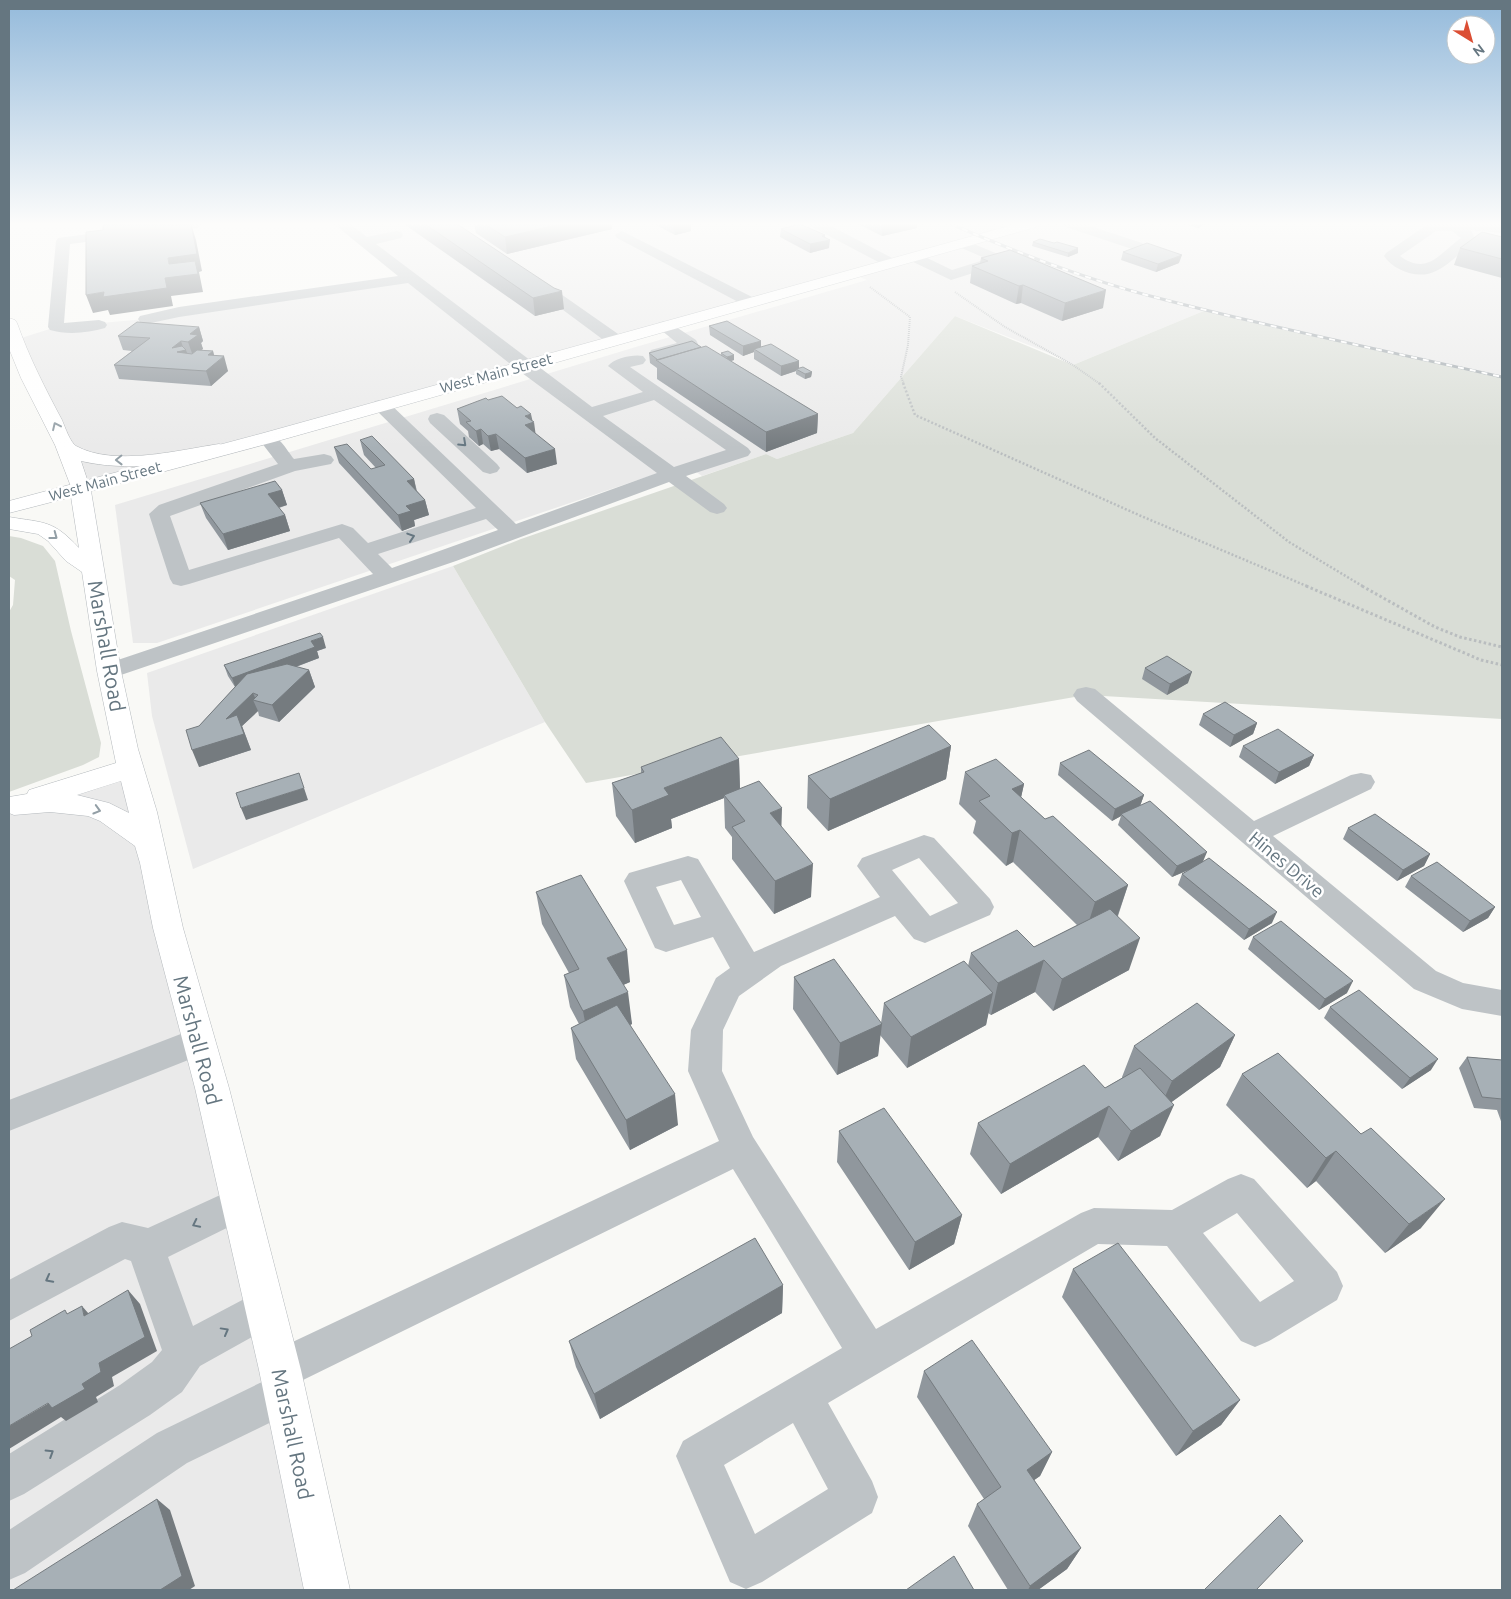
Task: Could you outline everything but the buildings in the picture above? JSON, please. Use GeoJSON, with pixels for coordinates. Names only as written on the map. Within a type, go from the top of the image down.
{"type":"FeatureCollection","features":[{"type":"Feature","properties":{"kind":"main road","name":"West Main Street"},"geometry":{"type":"LineString","coordinates":[[9,507],[267,438],[762,299]]}},
{"type":"Feature","properties":{"kind":"main road","name":"Marshall Road"},"geometry":{"type":"LineString","coordinates":[[9,324],[30,377],[56,424],[80,488],[109,671],[125,749],[132,768],[148,841],[155,862],[168,928],[240,1203],[282,1381],[326,1590]]}},
{"type":"Feature","properties":{"kind":"main road"},"geometry":{"type":"LineString","coordinates":[[66,448],[76,454],[104,460],[148,460],[220,450]]}},
{"type":"Feature","properties":{"kind":"main road"},"geometry":{"type":"LineString","coordinates":[[9,522],[44,529],[56,536],[74,556],[94,570]]}},
{"type":"Feature","properties":{"kind":"main road"},"geometry":{"type":"LineString","coordinates":[[12,806],[132,768]]}},
{"type":"Feature","properties":{"kind":"main road"},"geometry":{"type":"LineString","coordinates":[[12,806],[46,802],[87,808],[109,814],[148,841]]}},
{"type":"Feature","properties":{"kind":"street"},"geometry":{"type":"LineString","coordinates":[[58,299],[56,327],[68,328],[99,325]]}},
{"type":"Feature","properties":{"kind":"street"},"geometry":{"type":"LineString","coordinates":[[146,319],[178,312],[270,299]]}},
{"type":"Feature","properties":{"kind":"street"},"geometry":{"type":"LineString","coordinates":[[438,299],[524,366],[717,508]]}},
{"type":"Feature","properties":{"kind":"street"},"geometry":{"type":"LineString","coordinates":[[556,299],[637,360]]}},
{"type":"Feature","properties":{"kind":"street"},"geometry":{"type":"LineString","coordinates":[[744,299],[750,302]]}},
{"type":"Feature","properties":{"kind":"street"},"geometry":{"type":"LineString","coordinates":[[109,671],[387,576],[672,474],[741,452],[617,366],[690,344],[664,326]]}},
{"type":"Feature","properties":{"kind":"street"},"geometry":{"type":"LineString","coordinates":[[589,414],[656,394]]}},
{"type":"Feature","properties":{"kind":"street"},"geometry":{"type":"LineString","coordinates":[[380,405],[512,532]]}},
{"type":"Feature","properties":{"kind":"street"},"geometry":{"type":"LineString","coordinates":[[437,419],[490,468]]}},
{"type":"Feature","properties":{"kind":"street"},"geometry":{"type":"LineString","coordinates":[[267,438],[288,466]]}},
{"type":"Feature","properties":{"kind":"street"},"geometry":{"type":"LineString","coordinates":[[324,460],[288,466],[283,470],[161,511],[159,514],[181,579],[337,530],[346,532],[387,576]]}},
{"type":"Feature","properties":{"kind":"street"},"geometry":{"type":"LineString","coordinates":[[365,552],[489,511]]}},
{"type":"Feature","properties":{"kind":"street","name":"Hines Drive"},"geometry":{"type":"LineString","coordinates":[[1086,695],[1425,980],[1448,992],[1486,1002],[1502,1003]]}},
{"type":"Feature","properties":{"kind":"street"},"geometry":{"type":"LineString","coordinates":[[1252,834],[1361,782]]}},
{"type":"Feature","properties":{"kind":"street"},"geometry":{"type":"LineString","coordinates":[[869,1355],[740,1148],[705,1071],[707,1030],[727,987],[770,957],[900,901]]}},
{"type":"Feature","properties":{"kind":"street"},"geometry":{"type":"LineString","coordinates":[[718,923],[749,972]]}},
{"type":"Feature","properties":{"kind":"street"},"geometry":{"type":"LineString","coordinates":[[9,1116],[199,1042]]}},
{"type":"Feature","properties":{"kind":"street"},"geometry":{"type":"LineString","coordinates":[[9,1557],[172,1448],[282,1381],[740,1148]]}},
{"type":"Feature","properties":{"kind":"street"},"geometry":{"type":"LineString","coordinates":[[9,1301],[122,1240],[149,1247],[240,1203]]}},
{"type":"Feature","properties":{"kind":"street"},"geometry":{"type":"LineString","coordinates":[[801,1395],[1094,1226],[1176,1228]]}},
{"type":"Feature","properties":{"kind":"street"},"geometry":{"type":"LineString","coordinates":[[145,1246],[184,1355]]}},
{"type":"Feature","properties":{"kind":"street"},"geometry":{"type":"LineString","coordinates":[[9,1479],[151,1389],[167,1377],[186,1352],[265,1308]]}},
{"type":"Feature","properties":{"kind":"path"},"geometry":{"type":"LineString","coordinates":[[885,299],[910,317],[908,345],[901,377],[915,414],[1141,516],[1481,660],[1502,665]]}},
{"type":"Feature","properties":{"kind":"path"},"geometry":{"type":"LineString","coordinates":[[966,299],[1005,327],[1073,365],[1099,383],[1155,438],[1289,542],[1380,597],[1435,627],[1460,637],[1502,647]]}},
{"type":"Feature","properties":{"kind":"shaded area"},"geometry":{"type":"Polygon","coordinates":[[[278,299],[763,299],[80,488],[15,340],[56,327],[146,319],[278,299]]]}},
{"type":"Feature","properties":{"kind":"shaded area"},"geometry":{"type":"Polygon","coordinates":[[[803,299],[1502,299],[1502,377],[1206,310],[1073,365],[1059,357],[955,316],[853,433],[777,459],[766,454],[702,476],[685,464],[157,643],[133,643],[115,505],[639,346],[803,299]]]}},
{"type":"Feature","properties":{"kind":"shaded area"},"geometry":{"type":"Polygon","coordinates":[[[1206,310],[1502,377],[1502,719],[1086,695],[586,783],[545,722],[453,566],[521,539],[766,454],[777,459],[853,433],[955,316],[1073,365],[1206,310]]]}},
{"type":"Feature","properties":{"kind":"shaded area"},"geometry":{"type":"Polygon","coordinates":[[[9,536],[43,546],[55,561],[71,631],[101,743],[99,757],[83,765],[9,792],[9,612],[13,605],[15,580],[9,576],[9,536]]]}},
{"type":"Feature","properties":{"kind":"shaded area"},"geometry":{"type":"Polygon","coordinates":[[[453,566],[545,722],[193,869],[152,716],[147,673],[453,566]]]}},
{"type":"Feature","properties":{"kind":"shaded area"},"geometry":{"type":"Polygon","coordinates":[[[131,768],[280,1370],[327,1590],[9,1590],[9,807],[131,768]]]}},
{"type":"Feature","properties":{"kind":"railway"},"geometry":{"type":"LineString","coordinates":[[1161,299],[1502,377]]}}]}
